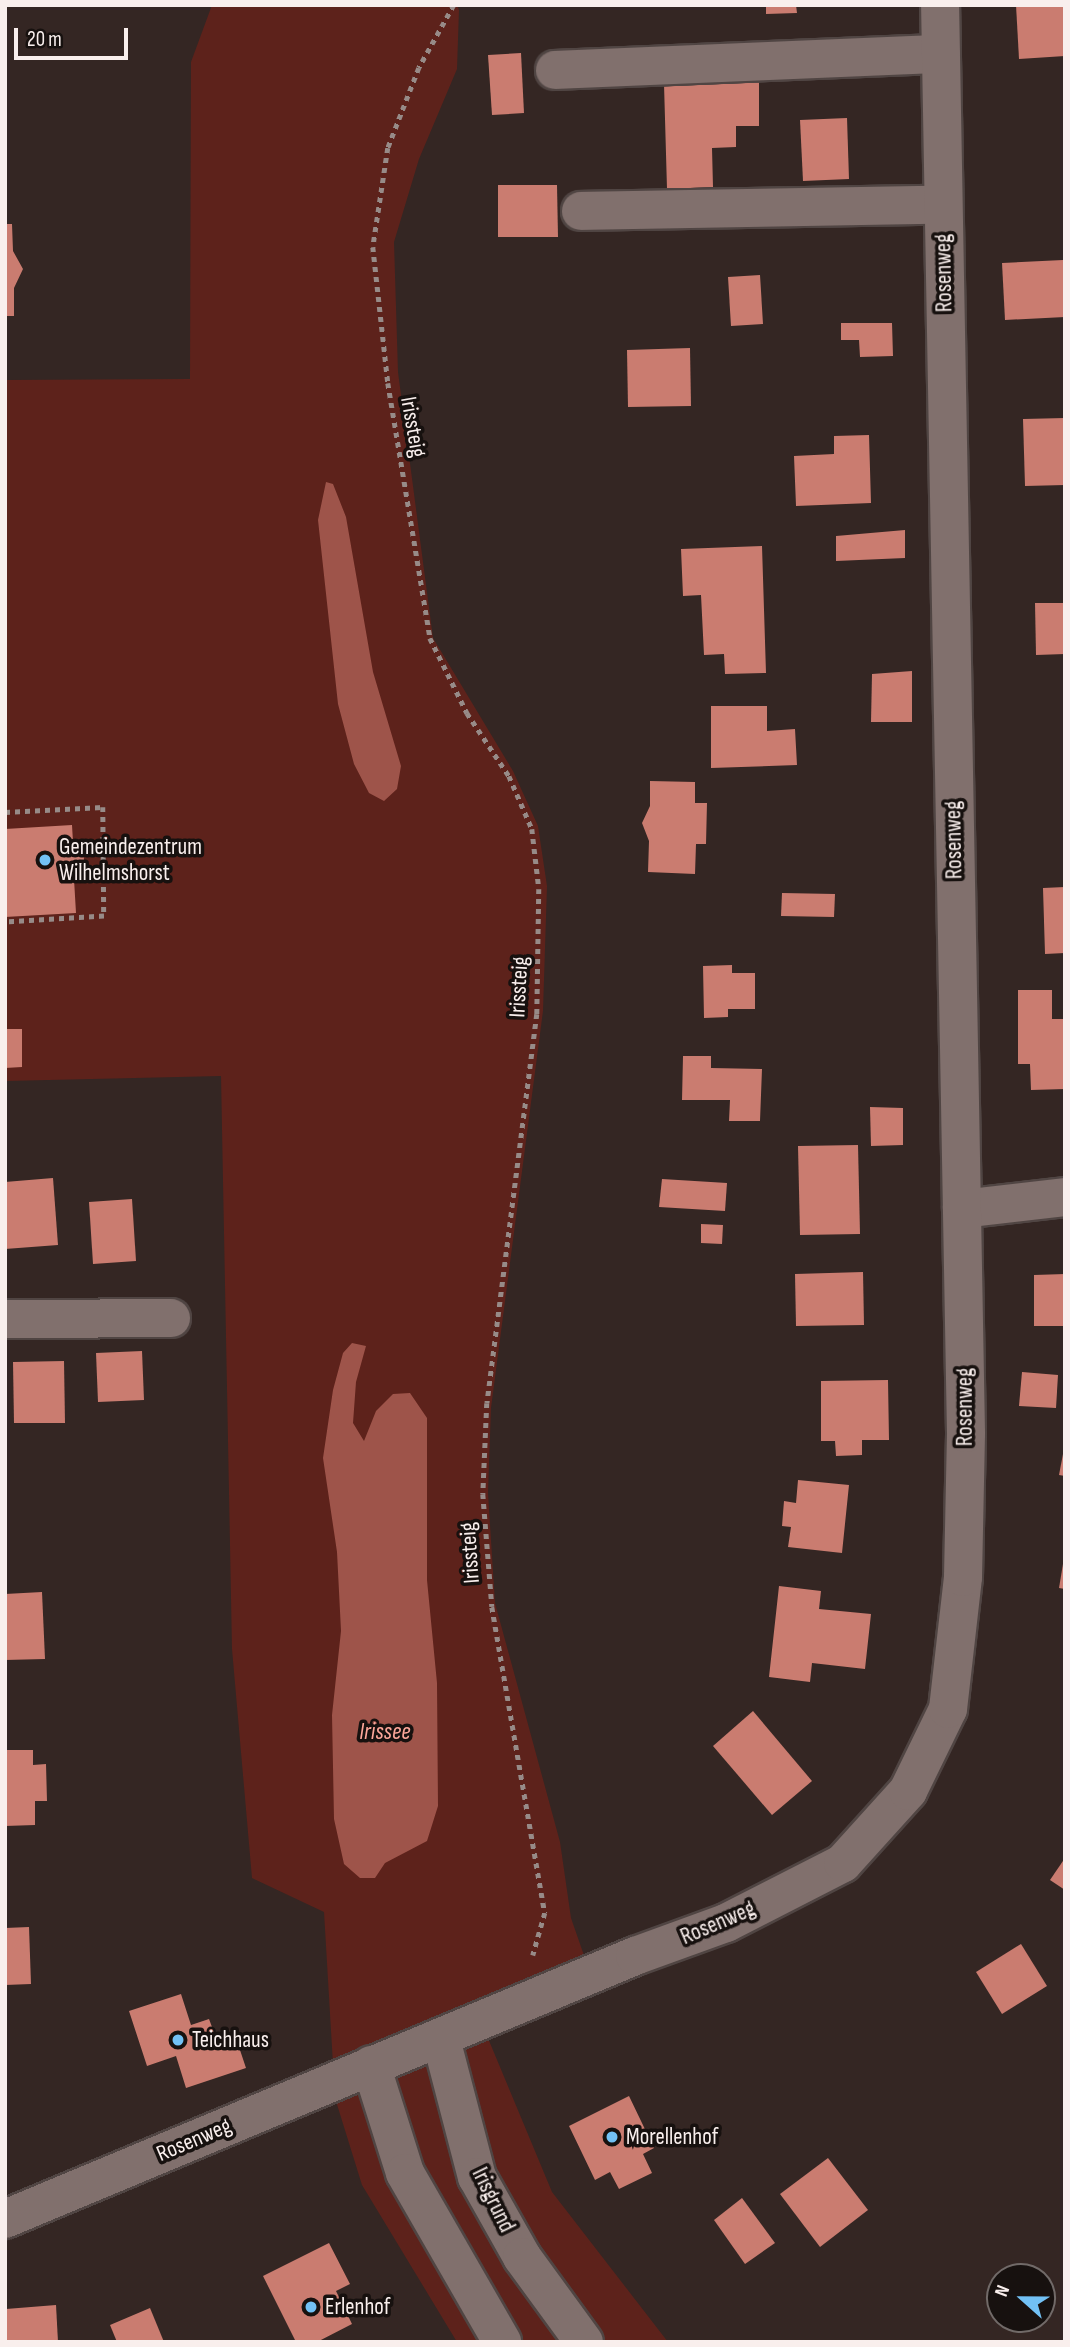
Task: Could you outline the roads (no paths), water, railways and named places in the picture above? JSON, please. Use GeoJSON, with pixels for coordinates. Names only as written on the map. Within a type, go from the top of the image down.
{"type":"FeatureCollection","features":[{"type":"Feature","properties":{"kind":"street","name":"Rosenweg"},"geometry":{"type":"LineString","coordinates":[[5,2219],[371,2065],[519,2008],[635,1956],[726,1923],[843,1863],[908,1791],[948,1709],[963,1577],[962,1209],[940,5]]}},
{"type":"Feature","properties":{"kind":"street"},"geometry":{"type":"LineString","coordinates":[[555,69],[941,54]]}},
{"type":"Feature","properties":{"kind":"street"},"geometry":{"type":"LineString","coordinates":[[581,211],[943,205]]}},
{"type":"Feature","properties":{"kind":"street"},"geometry":{"type":"LineString","coordinates":[[962,1209],[1065,1197]]}},
{"type":"Feature","properties":{"kind":"street"},"geometry":{"type":"LineString","coordinates":[[5,1319],[171,1318]]}},
{"type":"Feature","properties":{"kind":"street","name":"Irisgrund"},"geometry":{"type":"LineString","coordinates":[[441,2039],[477,2177],[522,2257],[584,2342]]}},
{"type":"Feature","properties":{"kind":"street"},"geometry":{"type":"LineString","coordinates":[[371,2065],[405,2173],[502,2342]]}},
{"type":"Feature","properties":{"kind":"water"},"geometry":{"type":"Polygon","coordinates":[[[326,482],[333,484],[346,517],[373,672],[401,766],[397,789],[384,801],[369,793],[354,764],[338,704],[318,520],[326,482]]]}},
{"type":"Feature","properties":{"kind":"water","name":"Irissee"},"geometry":{"type":"Polygon","coordinates":[[[352,1343],[366,1346],[356,1382],[353,1423],[364,1441],[376,1411],[393,1394],[410,1393],[427,1418],[427,1580],[437,1683],[438,1806],[427,1841],[385,1863],[375,1878],[360,1878],[344,1864],[334,1819],[332,1715],[341,1631],[337,1552],[323,1458],[333,1390],[343,1353],[352,1343]]]}},
{"type":"Feature","properties":{"kind":"place","name":"Gemeindezentrum Wilhelmshorst"},"geometry":{"type":"Point","coordinates":[45,860]}},
{"type":"Feature","properties":{"kind":"place","name":"Teichhaus"},"geometry":{"type":"Point","coordinates":[178,2040]}},
{"type":"Feature","properties":{"kind":"place","name":"Morellenhof"},"geometry":{"type":"Point","coordinates":[612,2137]}},
{"type":"Feature","properties":{"kind":"place","name":"Erlenhof"},"geometry":{"type":"Point","coordinates":[311,2307]}}]}
